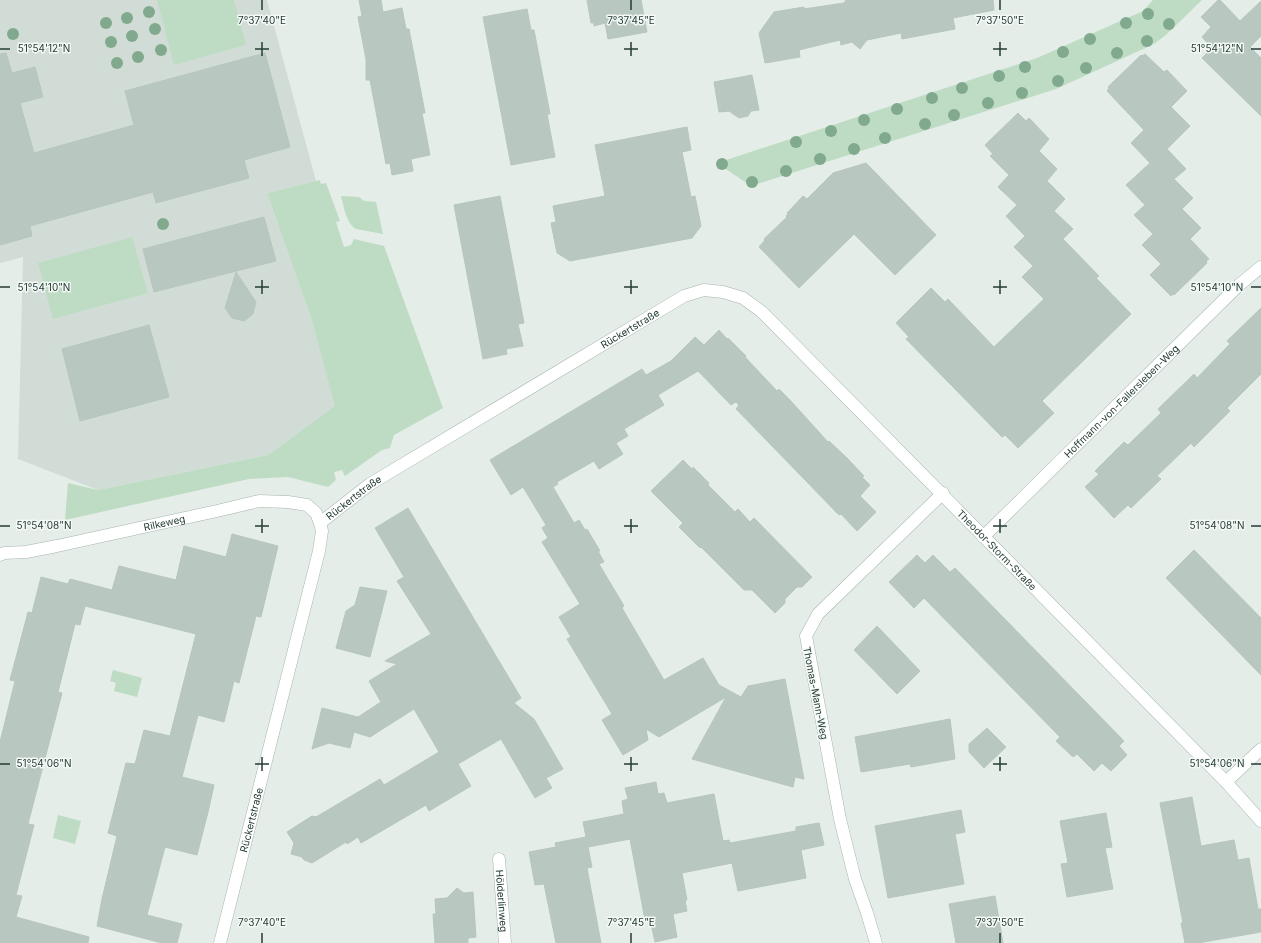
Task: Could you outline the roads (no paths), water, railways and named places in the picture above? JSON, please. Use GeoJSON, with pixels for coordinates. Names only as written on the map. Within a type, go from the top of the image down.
{"type":"FeatureCollection","features":[{"type":"Feature","properties":{"kind":"street","name":"Hoffmann-von-Fallersleben-Weg"},"geometry":{"type":"LineString","coordinates":[[983,537],[1239,285],[1261,268]]}},
{"type":"Feature","properties":{"kind":"street","name":"Rückertstraße"},"geometry":{"type":"LineString","coordinates":[[220,943],[319,551],[322,531],[320,523],[370,484],[684,296],[704,290],[723,292]]}},
{"type":"Feature","properties":{"kind":"street","name":"Theodor-Storm-Straße"},"geometry":{"type":"LineString","coordinates":[[723,292],[743,298],[762,312],[943,493],[983,537],[1226,782],[1261,821]]}},
{"type":"Feature","properties":{"kind":"street","name":"Thomas-Mann-Weg"},"geometry":{"type":"LineString","coordinates":[[876,943],[855,879],[840,819],[806,636],[818,614],[943,493]]}},
{"type":"Feature","properties":{"kind":"street","name":"Rilkeweg"},"geometry":{"type":"LineString","coordinates":[[0,555],[4,553],[26,552],[57,546],[217,512],[259,501],[288,502],[307,506],[316,513],[320,523]]}},
{"type":"Feature","properties":{"kind":"street"},"geometry":{"type":"LineString","coordinates":[[1226,782],[1261,749]]}},
{"type":"Feature","properties":{"kind":"street","name":"Hölderlinweg"},"geometry":{"type":"LineString","coordinates":[[499,859],[505,943]]}}]}
